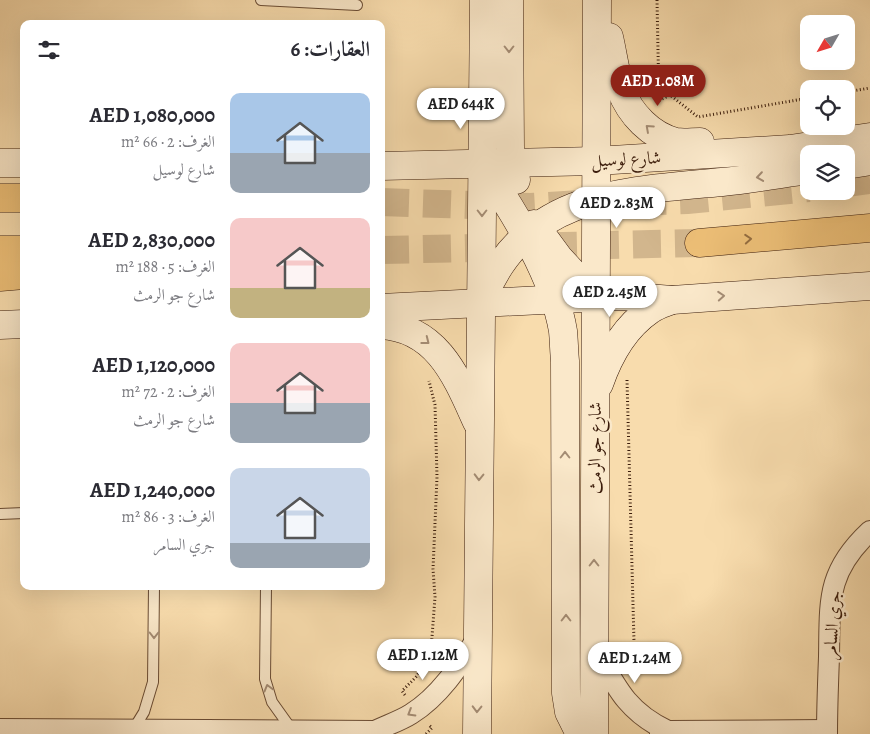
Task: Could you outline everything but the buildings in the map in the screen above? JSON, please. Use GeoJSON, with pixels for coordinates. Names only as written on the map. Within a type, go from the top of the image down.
{"type":"FeatureCollection","features":[{"type":"Feature","properties":{"kind":"highway"},"geometry":{"type":"LineString","coordinates":[[0,198],[20,198]]}},
{"type":"Feature","properties":{"kind":"highway"},"geometry":{"type":"LineString","coordinates":[[699,243],[870,228]]}},
{"type":"Feature","properties":{"kind":"highway"},"geometry":{"type":"LineString","coordinates":[[0,250],[20,250]]}},
{"type":"Feature","properties":{"kind":"highway"},"geometry":{"type":"LineString","coordinates":[[0,277],[20,276]]}},
{"type":"Feature","properties":{"kind":"main road"},"geometry":{"type":"LineString","coordinates":[[476,734],[484,0]]}},
{"type":"Feature","properties":{"kind":"main road"},"geometry":{"type":"LineString","coordinates":[[510,0],[509,97],[511,164],[530,232],[554,299],[563,331],[565,362],[566,693],[569,712],[580,734]]}},
{"type":"Feature","properties":{"kind":"main road"},"geometry":{"type":"LineString","coordinates":[[597,7],[607,32],[622,91],[637,116],[656,134],[679,142],[734,144],[763,152]]}},
{"type":"Feature","properties":{"kind":"main road","name":"شارع جو الرمث"},"geometry":{"type":"LineString","coordinates":[[594,734],[597,7]]}},
{"type":"Feature","properties":{"kind":"main road","name":"شارع لوسيل"},"geometry":{"type":"LineString","coordinates":[[385,166],[596,161],[763,152],[870,137]]}},
{"type":"Feature","properties":{"kind":"main road"},"geometry":{"type":"LineString","coordinates":[[855,164],[870,162]]}},
{"type":"Feature","properties":{"kind":"main road"},"geometry":{"type":"LineString","coordinates":[[0,163],[20,163]]}},
{"type":"Feature","properties":{"kind":"main road"},"geometry":{"type":"LineString","coordinates":[[482,164],[512,211],[530,232],[559,258],[596,297]]}},
{"type":"Feature","properties":{"kind":"main road"},"geometry":{"type":"LineString","coordinates":[[481,304],[489,284],[511,250],[530,232],[565,210],[596,200],[655,188],[725,182],[800,171]]}},
{"type":"Feature","properties":{"kind":"main road"},"geometry":{"type":"LineString","coordinates":[[385,308],[622,296],[672,300],[870,286]]}},
{"type":"Feature","properties":{"kind":"main road"},"geometry":{"type":"LineString","coordinates":[[595,397],[615,348],[631,327],[651,309],[672,300]]}},
{"type":"Feature","properties":{"kind":"main road"},"geometry":{"type":"LineString","coordinates":[[385,325],[399,327],[412,332],[436,349],[459,384],[480,428]]}},
{"type":"Feature","properties":{"kind":"street","name":"جري السامر"},"geometry":{"type":"LineString","coordinates":[[594,647],[616,687],[636,711],[664,732],[827,732],[830,598],[842,565],[849,553],[870,531]]}},
{"type":"Feature","properties":{"kind":"street"},"geometry":{"type":"LineString","coordinates":[[0,729],[379,732],[429,700],[457,668],[478,638]]}},
{"type":"Feature","properties":{"kind":"lane"},"geometry":{"type":"LineString","coordinates":[[260,0],[357,5]]}},
{"type":"Feature","properties":{"kind":"lane"},"geometry":{"type":"LineString","coordinates":[[0,514],[20,513]]}},
{"type":"Feature","properties":{"kind":"lane"},"geometry":{"type":"LineString","coordinates":[[133,730],[144,712],[153,682],[154,590]]}},
{"type":"Feature","properties":{"kind":"lane"},"geometry":{"type":"LineString","coordinates":[[266,590],[265,679],[272,702],[292,730]]}},
{"type":"Feature","properties":{"kind":"path"},"geometry":{"type":"LineString","coordinates":[[657,0],[659,100]]}},
{"type":"Feature","properties":{"kind":"path"},"geometry":{"type":"LineString","coordinates":[[855,90],[870,88]]}},
{"type":"Feature","properties":{"kind":"path"},"geometry":{"type":"LineString","coordinates":[[637,116],[659,100],[670,96],[698,116],[800,99]]}},
{"type":"Feature","properties":{"kind":"path"},"geometry":{"type":"LineString","coordinates":[[626,372],[636,711]]}},
{"type":"Feature","properties":{"kind":"path"},"geometry":{"type":"LineString","coordinates":[[402,691],[418,676],[431,650],[435,597],[432,569],[437,477],[435,405],[430,383],[425,374]]}},
{"type":"Feature","properties":{"kind":"tunnel"},"geometry":{"type":"LineString","coordinates":[[855,182],[870,180]]}},
{"type":"Feature","properties":{"kind":"tunnel"},"geometry":{"type":"LineString","coordinates":[[638,202],[687,200],[800,189]]}},
{"type":"Feature","properties":{"kind":"tunnel"},"geometry":{"type":"LineString","coordinates":[[385,202],[530,207],[580,204]]}},
{"type":"Feature","properties":{"kind":"tunnel"},"geometry":{"type":"LineString","coordinates":[[385,250],[699,243]]}}]}
